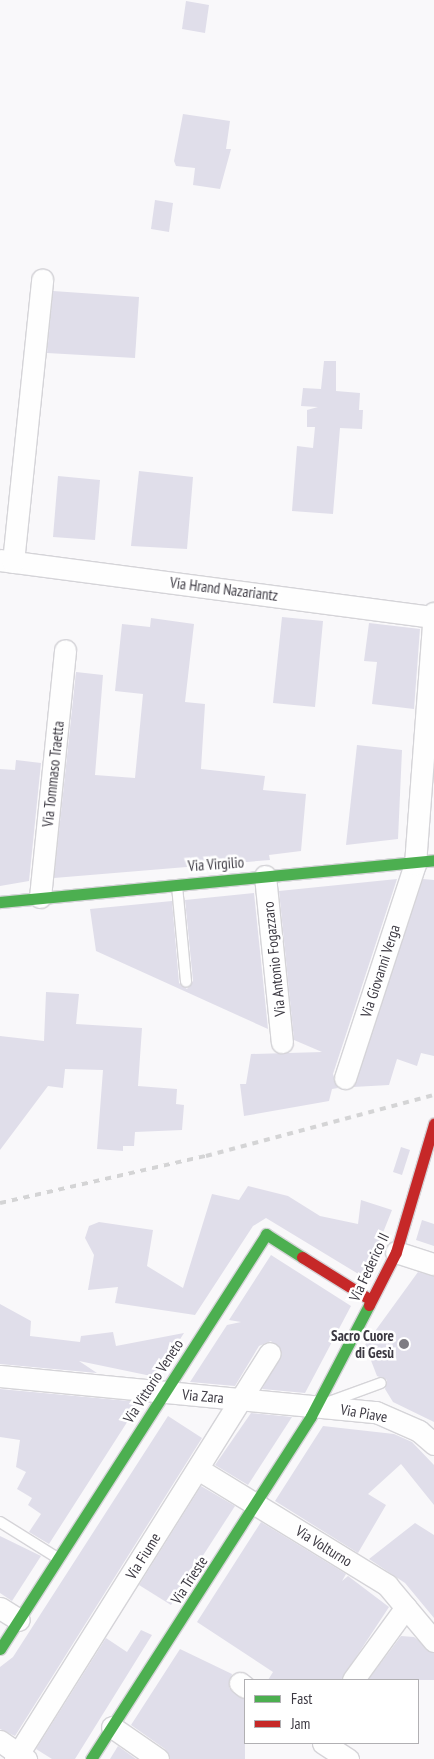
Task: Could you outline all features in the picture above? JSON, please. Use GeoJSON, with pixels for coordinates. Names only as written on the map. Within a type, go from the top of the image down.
{"type":"FeatureCollection","features":[{"type":"Feature","properties":{"kind":"street","name":"Via Hrand Nazariantz"},"geometry":{"type":"LineString","coordinates":[[42,280],[7,561],[434,615]]}},
{"type":"Feature","properties":{"kind":"street","name":"Via Giovanni Verga"},"geometry":{"type":"LineString","coordinates":[[345,1078],[425,862],[434,615]]}},
{"type":"Feature","properties":{"kind":"street","name":"Via Tommaso Traetta"},"geometry":{"type":"LineString","coordinates":[[40,897],[65,650]]}},
{"type":"Feature","properties":{"kind":"street","name":"Via Virgilio"},"geometry":{"type":"LineString","coordinates":[[0,902],[176,882],[425,862]]}},
{"type":"Feature","properties":{"kind":"street","name":"Via Antonio Fogazzaro"},"geometry":{"type":"LineString","coordinates":[[265,876],[282,1042]]}},
{"type":"Feature","properties":{"kind":"street","name":"Via Federico II"},"geometry":{"type":"LineString","coordinates":[[314,1411],[396,1252],[434,1124]]}},
{"type":"Feature","properties":{"kind":"street","name":"Via Vittorio Veneto"},"geometry":{"type":"LineString","coordinates":[[0,1649],[266,1234],[370,1300]]}},
{"type":"Feature","properties":{"kind":"street"},"geometry":{"type":"LineString","coordinates":[[396,1252],[434,1264]]}},
{"type":"Feature","properties":{"kind":"street","name":"Via Fiume"},"geometry":{"type":"LineString","coordinates":[[20,1757],[270,1353]]}},
{"type":"Feature","properties":{"kind":"street","name":"Via Zara"},"geometry":{"type":"LineString","coordinates":[[0,1376],[241,1399],[314,1411]]}},
{"type":"Feature","properties":{"kind":"street","name":"Via Piave"},"geometry":{"type":"LineString","coordinates":[[314,1411],[376,1412],[419,1431],[434,1444]]}},
{"type":"Feature","properties":{"kind":"street","name":"Via Trieste"},"geometry":{"type":"LineString","coordinates":[[91,1759],[314,1411]]}},
{"type":"Feature","properties":{"kind":"street","name":"Via Volturno"},"geometry":{"type":"LineString","coordinates":[[198,1469],[387,1585],[434,1641]]}},
{"type":"Feature","properties":{"kind":"street"},"geometry":{"type":"LineString","coordinates":[[354,1679],[406,1607]]}},
{"type":"Feature","properties":{"kind":"street"},"geometry":{"type":"LineString","coordinates":[[0,1608],[19,1620]]}},
{"type":"Feature","properties":{"kind":"street"},"geometry":{"type":"LineString","coordinates":[[112,1727],[158,1759]]}},
{"type":"Feature","properties":{"kind":"street"},"geometry":{"type":"LineString","coordinates":[[0,1742],[20,1757]]}},
{"type":"Feature","properties":{"kind":"street"},"geometry":{"type":"LineString","coordinates":[[325,1744],[348,1759]]}},
{"type":"Feature","properties":{"kind":"lane"},"geometry":{"type":"LineString","coordinates":[[176,882],[186,982]]}},
{"type":"Feature","properties":{"kind":"lane"},"geometry":{"type":"LineString","coordinates":[[314,1411],[381,1383]]}},
{"type":"Feature","properties":{"kind":"lane"},"geometry":{"type":"LineString","coordinates":[[0,1522],[58,1558]]}},
{"type":"Feature","properties":{"kind":"building"},"geometry":{"type":"Polygon","coordinates":[[[186,1],[209,5],[205,33],[182,29],[186,1]]]}},
{"type":"Feature","properties":{"kind":"building"},"geometry":{"type":"Polygon","coordinates":[[[183,114],[230,121],[226,149],[231,149],[220,189],[193,185],[195,168],[176,166],[174,161],[183,114]]]}},
{"type":"Feature","properties":{"kind":"building"},"geometry":{"type":"Polygon","coordinates":[[[155,200],[173,203],[169,232],[151,229],[155,200]]]}},
{"type":"Feature","properties":{"kind":"building"},"geometry":{"type":"Polygon","coordinates":[[[53,291],[139,297],[135,358],[47,353],[53,291]]]}},
{"type":"Feature","properties":{"kind":"building"},"geometry":{"type":"Polygon","coordinates":[[[324,361],[336,361],[336,391],[360,393],[359,410],[363,410],[362,429],[340,428],[333,514],[292,511],[297,446],[313,448],[315,427],[307,427],[307,410],[318,407],[301,406],[303,388],[321,389],[324,361]]]}},
{"type":"Feature","properties":{"kind":"building"},"geometry":{"type":"Polygon","coordinates":[[[139,471],[193,477],[187,549],[131,546],[139,471]]]}},
{"type":"Feature","properties":{"kind":"building"},"geometry":{"type":"Polygon","coordinates":[[[58,476],[100,480],[95,540],[53,537],[58,476]]]}},
{"type":"Feature","properties":{"kind":"building"},"geometry":{"type":"Polygon","coordinates":[[[282,617],[323,621],[315,707],[273,703],[282,617]]]}},
{"type":"Feature","properties":{"kind":"building"},"geometry":{"type":"Polygon","coordinates":[[[151,618],[194,624],[185,702],[205,704],[201,769],[265,776],[263,790],[306,794],[301,851],[269,855],[270,860],[54,878],[76,672],[103,675],[95,775],[135,778],[143,694],[115,691],[122,624],[150,627],[151,618]]]}},
{"type":"Feature","properties":{"kind":"building"},"geometry":{"type":"Polygon","coordinates":[[[369,623],[420,629],[414,709],[372,704],[377,662],[364,661],[369,623]]]}},
{"type":"Feature","properties":{"kind":"building"},"geometry":{"type":"Polygon","coordinates":[[[357,745],[402,750],[398,839],[346,845],[357,745]]]}},
{"type":"Feature","properties":{"kind":"building"},"geometry":{"type":"Polygon","coordinates":[[[16,760],[41,763],[29,881],[0,886],[0,769],[15,770],[16,760]]]}},
{"type":"Feature","properties":{"kind":"building"},"geometry":{"type":"Polygon","coordinates":[[[397,879],[333,1074],[338,1088],[332,1089],[329,1101],[244,1116],[240,1084],[246,1084],[251,1054],[322,1052],[294,1040],[279,891],[397,879]]]}},
{"type":"Feature","properties":{"kind":"building"},"geometry":{"type":"Polygon","coordinates":[[[423,879],[434,880],[434,1056],[421,1053],[417,1066],[397,1059],[389,1085],[353,1087],[423,879]]]}},
{"type":"Feature","properties":{"kind":"building"},"geometry":{"type":"Polygon","coordinates":[[[254,893],[268,1029],[96,951],[90,909],[172,901],[179,983],[187,989],[193,981],[185,900],[254,893]]]}},
{"type":"Feature","properties":{"kind":"building"},"geometry":{"type":"Polygon","coordinates":[[[46,992],[79,994],[76,1024],[142,1028],[138,1086],[177,1089],[176,1104],[184,1105],[182,1130],[135,1132],[134,1146],[123,1146],[123,1151],[97,1149],[103,1070],[65,1069],[63,1088],[48,1086],[0,1150],[0,1036],[44,1041],[46,992]]]}},
{"type":"Feature","properties":{"kind":"building"},"geometry":{"type":"Polygon","coordinates":[[[401,1147],[410,1150],[402,1175],[393,1172],[401,1147]]]}},
{"type":"Feature","properties":{"kind":"building"},"geometry":{"type":"Polygon","coordinates":[[[248,1186],[288,1196],[320,1216],[358,1224],[361,1200],[392,1210],[365,1278],[266,1218],[253,1226],[195,1315],[115,1303],[118,1287],[88,1290],[94,1255],[85,1238],[89,1226],[99,1222],[153,1230],[147,1266],[183,1288],[212,1194],[239,1200],[248,1186]]]}},
{"type":"Feature","properties":{"kind":"building"},"geometry":{"type":"Polygon","coordinates":[[[422,1220],[434,1224],[434,1246],[416,1240],[422,1220]]]}},
{"type":"Feature","properties":{"kind":"building"},"geometry":{"type":"Polygon","coordinates":[[[271,1255],[351,1306],[305,1393],[262,1389],[282,1354],[271,1341],[259,1346],[235,1386],[190,1382],[227,1325],[241,1322],[229,1320],[271,1255]]]}},
{"type":"Feature","properties":{"kind":"building","name":"Sacro Cuore di Gesù"},"geometry":{"type":"Polygon","coordinates":[[[418,1272],[434,1276],[434,1422],[393,1402],[385,1389],[387,1380],[377,1376],[365,1345],[418,1272]]]}},
{"type":"Feature","properties":{"kind":"building"},"geometry":{"type":"Polygon","coordinates":[[[0,1304],[31,1321],[30,1336],[80,1342],[81,1336],[113,1332],[116,1346],[184,1333],[156,1377],[79,1361],[97,1373],[0,1364],[0,1304]]]}},
{"type":"Feature","properties":{"kind":"building"},"geometry":{"type":"Polygon","coordinates":[[[0,1389],[140,1402],[49,1544],[29,1532],[41,1514],[28,1505],[32,1498],[17,1489],[26,1472],[16,1467],[20,1440],[0,1437],[0,1389]]]}},
{"type":"Feature","properties":{"kind":"building"},"geometry":{"type":"Polygon","coordinates":[[[251,1413],[292,1417],[248,1485],[215,1465],[251,1413]]]}},
{"type":"Feature","properties":{"kind":"building"},"geometry":{"type":"Polygon","coordinates":[[[168,1416],[202,1438],[15,1736],[0,1729],[0,1667],[13,1657],[168,1416]]]}},
{"type":"Feature","properties":{"kind":"building"},"geometry":{"type":"Polygon","coordinates":[[[323,1426],[394,1434],[412,1442],[434,1465],[434,1505],[401,1464],[368,1494],[386,1505],[358,1553],[275,1501],[323,1426]]]}},
{"type":"Feature","properties":{"kind":"building"},"geometry":{"type":"Polygon","coordinates":[[[201,1486],[235,1506],[171,1605],[139,1585],[201,1486]]]}},
{"type":"Feature","properties":{"kind":"building"},"geometry":{"type":"Polygon","coordinates":[[[261,1522],[346,1574],[342,1581],[348,1576],[389,1607],[342,1679],[269,1679],[273,1672],[197,1622],[261,1522]]]}},
{"type":"Feature","properties":{"kind":"building"},"geometry":{"type":"Polygon","coordinates":[[[415,1523],[434,1535],[434,1618],[405,1583],[369,1559],[415,1523]]]}},
{"type":"Feature","properties":{"kind":"building"},"geometry":{"type":"Polygon","coordinates":[[[0,1536],[41,1556],[12,1601],[0,1593],[0,1536]]]}},
{"type":"Feature","properties":{"kind":"building"},"geometry":{"type":"Polygon","coordinates":[[[141,1630],[152,1635],[75,1759],[52,1759],[36,1749],[106,1638],[127,1652],[141,1630]]]}},
{"type":"Feature","properties":{"kind":"building"},"geometry":{"type":"Polygon","coordinates":[[[401,1636],[414,1637],[434,1653],[434,1680],[369,1679],[401,1636]]]}},
{"type":"Feature","properties":{"kind":"building"},"geometry":{"type":"Polygon","coordinates":[[[180,1649],[232,1674],[229,1688],[244,1698],[245,1759],[170,1759],[165,1749],[131,1725],[180,1649]]]}},
{"type":"Feature","properties":{"kind":"building"},"geometry":{"type":"Polygon","coordinates":[[[118,1746],[136,1759],[110,1759],[118,1746]]]}},
{"type":"Feature","properties":{"kind":"railway"},"geometry":{"type":"LineString","coordinates":[[0,1203],[206,1156],[434,1095]]}},
{"type":"Feature","properties":{"kind":"traffic: fast"},"geometry":{"type":"LineString","coordinates":[[0,902],[434,860]]}},
{"type":"Feature","properties":{"kind":"traffic: fast"},"geometry":{"type":"LineString","coordinates":[[0,1649],[266,1234],[302,1257]]}},
{"type":"Feature","properties":{"kind":"traffic: fast"},"geometry":{"type":"LineString","coordinates":[[91,1759],[311,1416],[369,1305]]}},
{"type":"Feature","properties":{"kind":"traffic: jam"},"geometry":{"type":"LineString","coordinates":[[369,1305],[396,1252],[434,1124]]}},
{"type":"Feature","properties":{"kind":"traffic: jam"},"geometry":{"type":"LineString","coordinates":[[302,1257],[371,1300]]}},
{"type":"Feature","properties":{"kind":"place","name":"Sacro Cuore di Gesù"},"geometry":{"type":"Point","coordinates":[404,1344]}}]}
